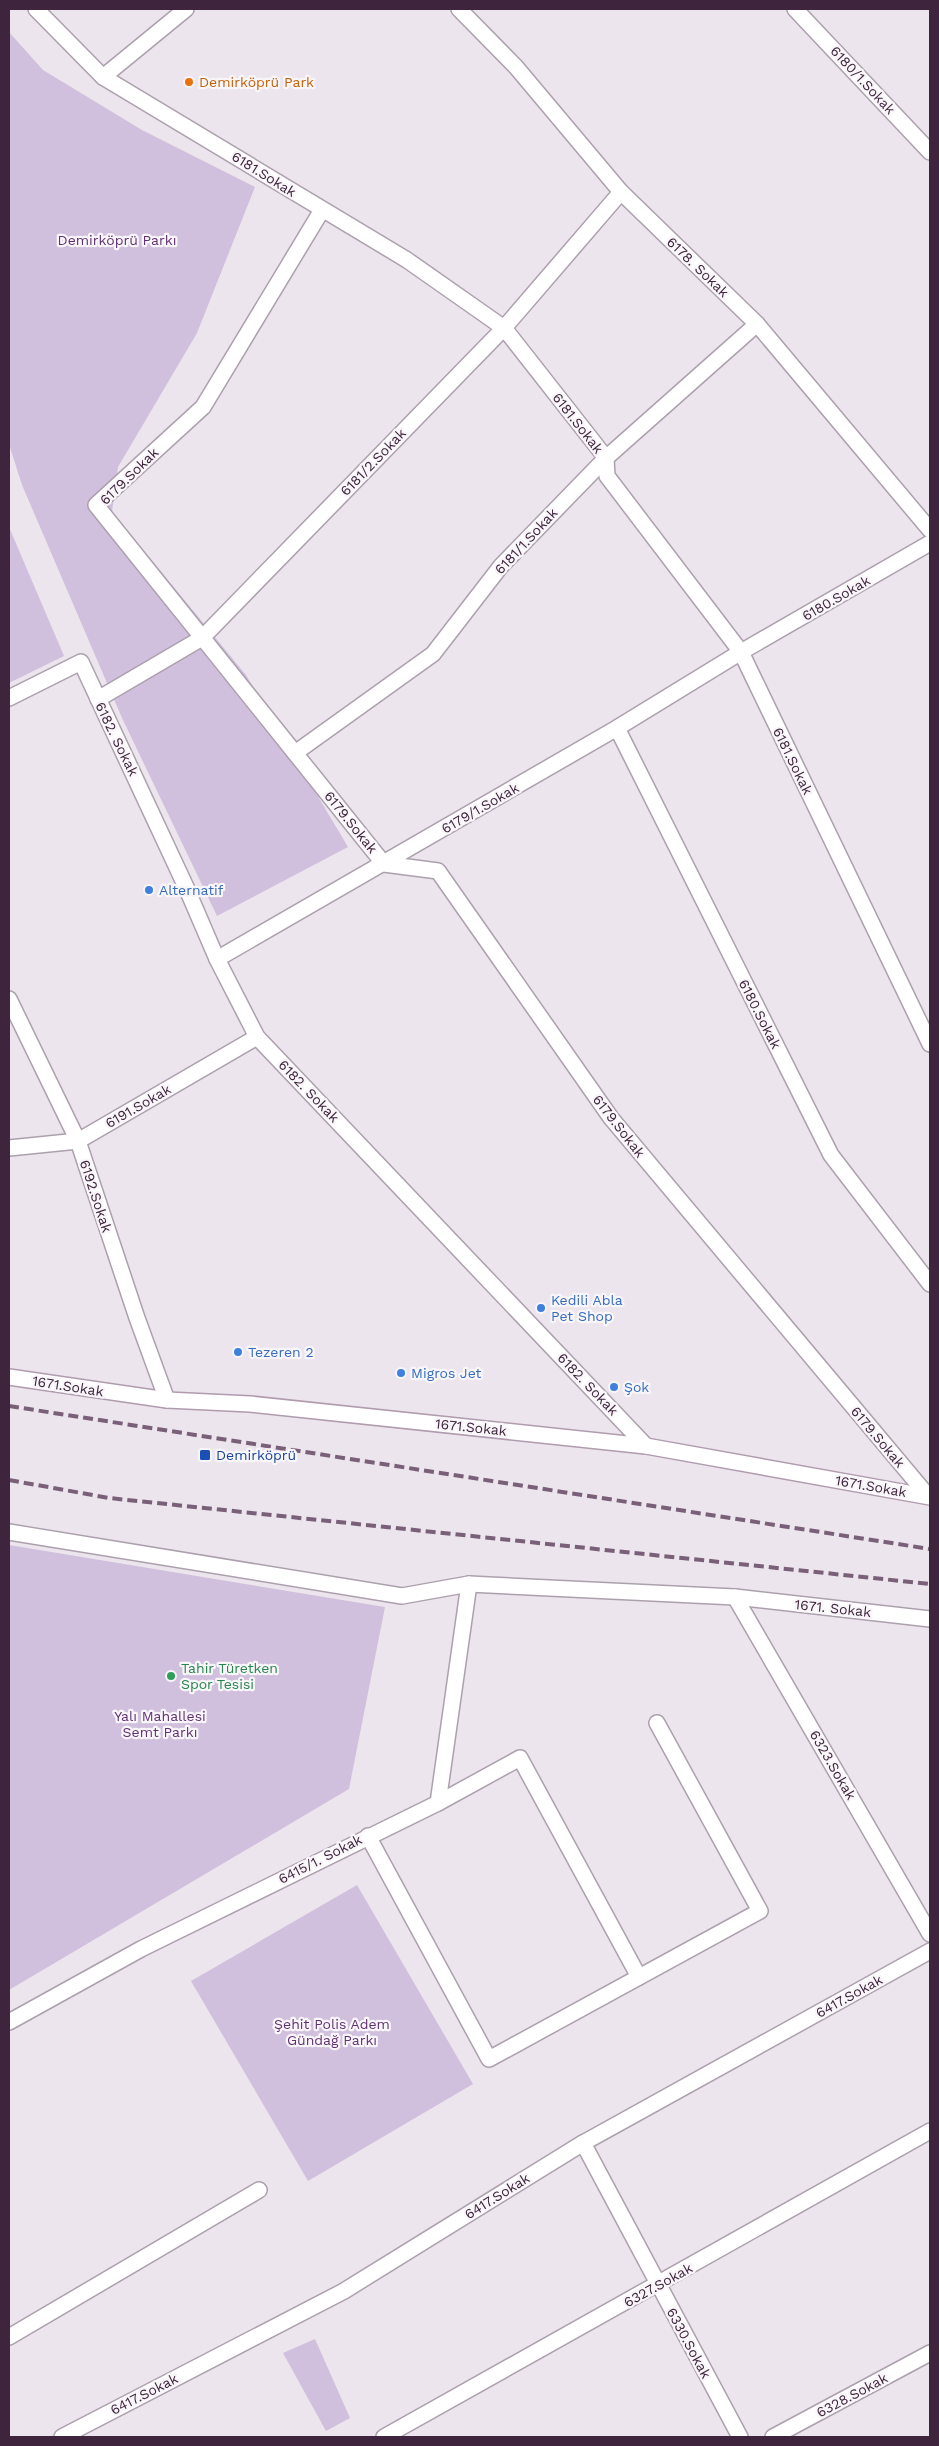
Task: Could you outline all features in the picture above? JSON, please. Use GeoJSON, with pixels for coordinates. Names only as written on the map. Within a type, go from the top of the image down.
{"type":"FeatureCollection","features":[{"type":"Feature","properties":{"kind":"street","name":"6181.Sokak"},"geometry":{"type":"LineString","coordinates":[[36,9],[103,77],[185,124],[322,210],[407,260],[504,328],[606,458],[607,476],[741,652],[930,1044]]}},
{"type":"Feature","properties":{"kind":"street"},"geometry":{"type":"LineString","coordinates":[[103,77],[186,9]]}},
{"type":"Feature","properties":{"kind":"street","name":"6178. Sokak"},"geometry":{"type":"LineString","coordinates":[[459,9],[516,67],[621,192],[757,324],[930,530]]}},
{"type":"Feature","properties":{"kind":"street","name":"6180/1.Sokak"},"geometry":{"type":"LineString","coordinates":[[795,9],[930,152]]}},
{"type":"Feature","properties":{"kind":"street","name":"6181/2.Sokak"},"geometry":{"type":"LineString","coordinates":[[98,699],[202,638],[504,328],[621,192]]}},
{"type":"Feature","properties":{"kind":"street","name":"6179.Sokak"},"geometry":{"type":"LineString","coordinates":[[322,210],[203,407],[96,505],[384,864],[438,871],[611,1118],[929,1496]]}},
{"type":"Feature","properties":{"kind":"street","name":"6181/1.Sokak"},"geometry":{"type":"LineString","coordinates":[[295,753],[433,654],[501,566],[606,458],[757,324]]}},
{"type":"Feature","properties":{"kind":"street","name":"6180.Sokak"},"geometry":{"type":"LineString","coordinates":[[741,652],[930,543]]}},
{"type":"Feature","properties":{"kind":"street","name":"6179/1.Sokak"},"geometry":{"type":"LineString","coordinates":[[217,959],[617,728],[741,652]]}},
{"type":"Feature","properties":{"kind":"street","name":"6182. Sokak"},"geometry":{"type":"LineString","coordinates":[[9,698],[81,662],[186,887],[217,959],[257,1036],[646,1446]]}},
{"type":"Feature","properties":{"kind":"street","name":"6180.Sokak"},"geometry":{"type":"LineString","coordinates":[[617,728],[831,1155],[930,1284]]}},
{"type":"Feature","properties":{"kind":"street","name":"6192.Sokak"},"geometry":{"type":"LineString","coordinates":[[9,999],[78,1141],[136,1318],[167,1400]]}},
{"type":"Feature","properties":{"kind":"street","name":"6191.Sokak"},"geometry":{"type":"LineString","coordinates":[[9,1148],[78,1141],[257,1036]]}},
{"type":"Feature","properties":{"kind":"street","name":"1671.Sokak"},"geometry":{"type":"LineString","coordinates":[[9,1377],[167,1400],[250,1404],[646,1446],[929,1496]]}},
{"type":"Feature","properties":{"kind":"street"},"geometry":{"type":"LineString","coordinates":[[9,1532],[402,1596],[469,1584],[736,1597]]}},
{"type":"Feature","properties":{"kind":"street"},"geometry":{"type":"LineString","coordinates":[[438,1803],[469,1584]]}},
{"type":"Feature","properties":{"kind":"street","name":"1671. Sokak"},"geometry":{"type":"LineString","coordinates":[[736,1597],[930,1619]]}},
{"type":"Feature","properties":{"kind":"street","name":"6323.Sokak"},"geometry":{"type":"LineString","coordinates":[[736,1597],[930,1934]]}},
{"type":"Feature","properties":{"kind":"street"},"geometry":{"type":"LineString","coordinates":[[368,1836],[489,2059],[760,1911],[657,1722]]}},
{"type":"Feature","properties":{"kind":"street","name":"6415/1. Sokak"},"geometry":{"type":"LineString","coordinates":[[9,2022],[141,1949],[438,1803],[520,1758],[639,1977]]}},
{"type":"Feature","properties":{"kind":"street","name":"6417.Sokak"},"geometry":{"type":"LineString","coordinates":[[62,2437],[344,2291],[583,2142],[930,1951]]}},
{"type":"Feature","properties":{"kind":"street","name":"6327.Sokak"},"geometry":{"type":"LineString","coordinates":[[384,2437],[658,2286],[930,2131]]}},
{"type":"Feature","properties":{"kind":"street","name":"6330.Sokak"},"geometry":{"type":"LineString","coordinates":[[583,2142],[740,2437]]}},
{"type":"Feature","properties":{"kind":"street"},"geometry":{"type":"LineString","coordinates":[[9,2337],[259,2190]]}},
{"type":"Feature","properties":{"kind":"street","name":"6328.Sokak"},"geometry":{"type":"LineString","coordinates":[[775,2437],[930,2353]]}},
{"type":"Feature","properties":{"kind":"green space","name":"Demirköprü Parkı"},"geometry":{"type":"Polygon","coordinates":[[[9,32],[43,70],[142,130],[255,187],[197,333],[118,467],[112,512],[246,675],[348,847],[217,916],[122,718],[22,485],[9,444],[9,32]]]}},
{"type":"Feature","properties":{"kind":"green space"},"geometry":{"type":"Polygon","coordinates":[[[9,527],[64,656],[9,683],[9,527]]]}},
{"type":"Feature","properties":{"kind":"green space","name":"Yalı Mahallesi Semt Parkı"},"geometry":{"type":"Polygon","coordinates":[[[9,1545],[385,1607],[349,1789],[9,1990],[9,1545]]]}},
{"type":"Feature","properties":{"kind":"green space","name":"Şehit Polis Adem Gündağ Parkı"},"geometry":{"type":"Polygon","coordinates":[[[357,1885],[473,2084],[308,2181],[191,1981],[357,1885]]]}},
{"type":"Feature","properties":{"kind":"green space"},"geometry":{"type":"Polygon","coordinates":[[[315,2339],[350,2418],[326,2431],[283,2353],[315,2339]]]}},
{"type":"Feature","properties":{"kind":"railway"},"geometry":{"type":"LineString","coordinates":[[9,1406],[930,1549]]}},
{"type":"Feature","properties":{"kind":"railway"},"geometry":{"type":"LineString","coordinates":[[9,1480],[109,1498],[930,1584]]}},
{"type":"Feature","properties":{"kind":"place","name":"Demirköprü Park"},"geometry":{"type":"Point","coordinates":[189,82]}},
{"type":"Feature","properties":{"kind":"place","name":"Alternatif"},"geometry":{"type":"Point","coordinates":[149,890]}},
{"type":"Feature","properties":{"kind":"place","name":"Kedili Abla Pet Shop"},"geometry":{"type":"Point","coordinates":[541,1308]}},
{"type":"Feature","properties":{"kind":"place","name":"Tezeren 2"},"geometry":{"type":"Point","coordinates":[238,1352]}},
{"type":"Feature","properties":{"kind":"place","name":"Migros Jet"},"geometry":{"type":"Point","coordinates":[401,1373]}},
{"type":"Feature","properties":{"kind":"place","name":"Şok"},"geometry":{"type":"Point","coordinates":[614,1387]}},
{"type":"Feature","properties":{"kind":"place","name":"Demirköprü"},"geometry":{"type":"Point","coordinates":[205,1455]}},
{"type":"Feature","properties":{"kind":"place","name":"Tahir Türetken Spor Tesisi"},"geometry":{"type":"Point","coordinates":[171,1676]}}]}
